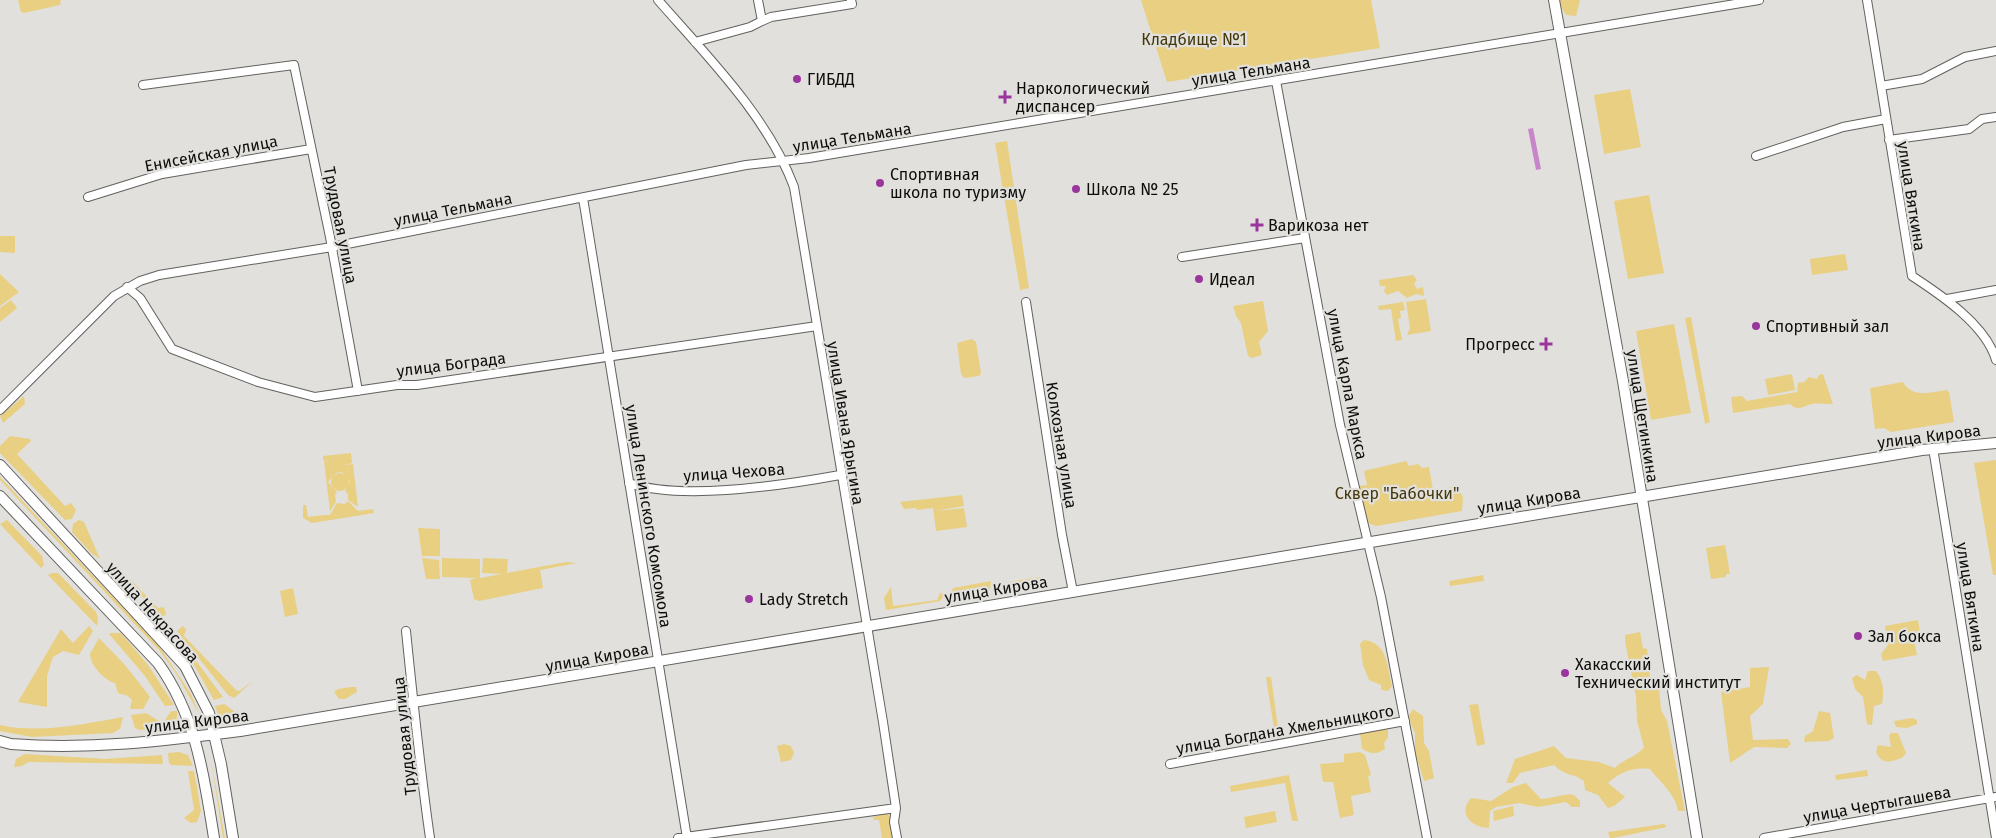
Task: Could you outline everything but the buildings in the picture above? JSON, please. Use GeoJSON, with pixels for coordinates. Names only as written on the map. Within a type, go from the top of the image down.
{"type":"FeatureCollection","features":[{"type":"Feature","properties":{"kind":"main road","name":"улица Щетинкина"},"geometry":{"type":"LineString","coordinates":[[1554,0],[1589,188],[1697,838]]}},
{"type":"Feature","properties":{"kind":"main road","name":"улица Кирова"},"geometry":{"type":"LineString","coordinates":[[0,741],[19,745],[82,747],[214,734],[658,662],[1934,448],[1996,443]]}},
{"type":"Feature","properties":{"kind":"main road","name":"улица Некрасова"},"geometry":{"type":"LineString","coordinates":[[0,465],[185,666],[209,713],[233,838]]}},
{"type":"Feature","properties":{"kind":"main road","name":"улица Некрасова"},"geometry":{"type":"LineString","coordinates":[[0,496],[158,663],[181,699],[202,768],[214,838]]}},
{"type":"Feature","properties":{"kind":"street","name":"улица Ивана Ярыгина"},"geometry":{"type":"LineString","coordinates":[[658,0],[763,125],[784,161],[794,187],[896,808],[894,822],[897,838]]}},
{"type":"Feature","properties":{"kind":"street"},"geometry":{"type":"LineString","coordinates":[[758,0],[762,21]]}},
{"type":"Feature","properties":{"kind":"street"},"geometry":{"type":"LineString","coordinates":[[695,42],[750,27],[771,17],[852,4],[851,0]]}},
{"type":"Feature","properties":{"kind":"street","name":"улица Тельмана"},"geometry":{"type":"LineString","coordinates":[[0,410],[114,296],[127,287],[159,275],[332,247],[746,165],[784,161],[1276,81],[1759,0]]}},
{"type":"Feature","properties":{"kind":"street","name":"улица Вяткина"},"geometry":{"type":"LineString","coordinates":[[1867,0],[1912,276],[1946,299],[1970,320],[1996,360]]}},
{"type":"Feature","properties":{"kind":"street"},"geometry":{"type":"LineString","coordinates":[[1881,86],[1922,79],[1965,57],[1996,51]]}},
{"type":"Feature","properties":{"kind":"street","name":"Трудовая улица"},"geometry":{"type":"LineString","coordinates":[[143,85],[294,65],[332,247],[358,391]]}},
{"type":"Feature","properties":{"kind":"street","name":"улица Карла Маркса"},"geometry":{"type":"LineString","coordinates":[[1276,81],[1340,425],[1381,597],[1427,838]]}},
{"type":"Feature","properties":{"kind":"street"},"geometry":{"type":"LineString","coordinates":[[1889,140],[1969,128],[1982,119],[1996,117]]}},
{"type":"Feature","properties":{"kind":"street"},"geometry":{"type":"LineString","coordinates":[[1756,156],[1843,126],[1886,119]]}},
{"type":"Feature","properties":{"kind":"street","name":"Енисейская улица"},"geometry":{"type":"LineString","coordinates":[[88,197],[162,174],[311,149]]}},
{"type":"Feature","properties":{"kind":"street","name":"улица Ленинского Комсомола"},"geometry":{"type":"LineString","coordinates":[[583,198],[687,837]]}},
{"type":"Feature","properties":{"kind":"street"},"geometry":{"type":"LineString","coordinates":[[1182,258],[1305,238]]}},
{"type":"Feature","properties":{"kind":"street","name":"улица Бограда"},"geometry":{"type":"LineString","coordinates":[[127,287],[140,298],[172,349],[258,382],[300,395],[315,397],[397,384],[416,385],[609,355],[817,326]]}},
{"type":"Feature","properties":{"kind":"street"},"geometry":{"type":"LineString","coordinates":[[1946,299],[1996,290]]}},
{"type":"Feature","properties":{"kind":"street","name":"Колхозная улица"},"geometry":{"type":"LineString","coordinates":[[1026,302],[1062,535],[1073,592]]}},
{"type":"Feature","properties":{"kind":"street","name":"улица Вяткина"},"geometry":{"type":"LineString","coordinates":[[1934,448],[1993,798],[1996,838]]}},
{"type":"Feature","properties":{"kind":"street","name":"улица Чехова"},"geometry":{"type":"LineString","coordinates":[[629,483],[643,488],[696,491],[759,487],[840,475]]}},
{"type":"Feature","properties":{"kind":"street","name":"Трудовая улица"},"geometry":{"type":"LineString","coordinates":[[406,631],[414,724],[430,838]]}},
{"type":"Feature","properties":{"kind":"street","name":"улица Богдана Хмельницкого"},"geometry":{"type":"LineString","coordinates":[[1170,764],[1405,722]]}},
{"type":"Feature","properties":{"kind":"street","name":"улица Чертыгашева"},"geometry":{"type":"LineString","coordinates":[[1764,838],[1993,798]]}},
{"type":"Feature","properties":{"kind":"street"},"geometry":{"type":"LineString","coordinates":[[678,838],[896,808]]}},
{"type":"Feature","properties":{"kind":"green space"},"geometry":{"type":"Polygon","coordinates":[[[18,0],[61,0],[60,5],[24,13],[21,12],[18,0]]]}},
{"type":"Feature","properties":{"kind":"green space","name":"Кладбище №1"},"geometry":{"type":"Polygon","coordinates":[[[1141,0],[1371,0],[1380,48],[1167,82],[1141,0]]]}},
{"type":"Feature","properties":{"kind":"green space"},"geometry":{"type":"Polygon","coordinates":[[[1557,0],[1580,0],[1576,16],[1566,15],[1557,0]]]}},
{"type":"Feature","properties":{"kind":"green space"},"geometry":{"type":"Polygon","coordinates":[[[1630,89],[1641,147],[1604,154],[1594,95],[1630,89]]]}},
{"type":"Feature","properties":{"kind":"green space"},"geometry":{"type":"Polygon","coordinates":[[[1007,141],[1029,288],[1020,290],[995,143],[1007,141]]]}},
{"type":"Feature","properties":{"kind":"green space"},"geometry":{"type":"Polygon","coordinates":[[[1649,195],[1664,273],[1628,279],[1614,201],[1649,195]]]}},
{"type":"Feature","properties":{"kind":"green space"},"geometry":{"type":"Polygon","coordinates":[[[0,236],[15,236],[15,253],[0,252],[0,236]]]}},
{"type":"Feature","properties":{"kind":"green space"},"geometry":{"type":"Polygon","coordinates":[[[1845,254],[1848,270],[1812,275],[1810,259],[1845,254]]]}},
{"type":"Feature","properties":{"kind":"green space"},"geometry":{"type":"Polygon","coordinates":[[[0,274],[19,292],[0,306],[0,274]]]}},
{"type":"Feature","properties":{"kind":"green space"},"geometry":{"type":"Polygon","coordinates":[[[1413,275],[1417,280],[1414,284],[1417,289],[1423,287],[1424,296],[1416,294],[1407,298],[1398,291],[1387,295],[1384,291],[1386,286],[1380,286],[1379,280],[1413,275]]]}},
{"type":"Feature","properties":{"kind":"green space"},"geometry":{"type":"Polygon","coordinates":[[[1426,299],[1431,331],[1407,335],[1410,328],[1406,302],[1426,299]]]}},
{"type":"Feature","properties":{"kind":"green space"},"geometry":{"type":"Polygon","coordinates":[[[11,300],[17,308],[0,322],[0,308],[11,300]]]}},
{"type":"Feature","properties":{"kind":"green space"},"geometry":{"type":"Polygon","coordinates":[[[1263,301],[1268,331],[1259,342],[1262,355],[1252,358],[1248,356],[1241,323],[1236,316],[1233,306],[1263,301]]]}},
{"type":"Feature","properties":{"kind":"green space"},"geometry":{"type":"Polygon","coordinates":[[[1403,302],[1405,310],[1400,311],[1401,318],[1398,319],[1402,340],[1396,341],[1391,309],[1379,310],[1378,306],[1403,302]]]}},
{"type":"Feature","properties":{"kind":"green space"},"geometry":{"type":"Polygon","coordinates":[[[1691,317],[1710,422],[1705,424],[1685,318],[1691,317]]]}},
{"type":"Feature","properties":{"kind":"green space"},"geometry":{"type":"Polygon","coordinates":[[[1674,324],[1691,413],[1651,420],[1636,331],[1674,324]]]}},
{"type":"Feature","properties":{"kind":"green space"},"geometry":{"type":"Polygon","coordinates":[[[972,339],[976,342],[981,373],[979,376],[964,378],[961,374],[957,343],[972,339]]]}},
{"type":"Feature","properties":{"kind":"green space"},"geometry":{"type":"Polygon","coordinates":[[[1792,374],[1795,390],[1768,395],[1765,379],[1792,374]]]}},
{"type":"Feature","properties":{"kind":"green space"},"geometry":{"type":"Polygon","coordinates":[[[1823,374],[1833,404],[1814,404],[1796,408],[1790,404],[1733,413],[1731,397],[1742,396],[1747,401],[1797,392],[1798,383],[1804,382],[1809,377],[1817,379],[1819,375],[1823,374]]]}},
{"type":"Feature","properties":{"kind":"green space"},"geometry":{"type":"Polygon","coordinates":[[[1903,382],[1912,391],[1917,393],[1947,390],[1949,392],[1954,422],[1891,432],[1884,428],[1875,429],[1870,388],[1903,382]]]}},
{"type":"Feature","properties":{"kind":"green space"},"geometry":{"type":"Polygon","coordinates":[[[24,396],[25,404],[3,423],[0,416],[24,396]]]}},
{"type":"Feature","properties":{"kind":"green space"},"geometry":{"type":"Polygon","coordinates":[[[10,436],[30,439],[31,441],[17,454],[65,506],[71,503],[76,510],[72,519],[65,520],[0,453],[0,446],[10,436]]]}},
{"type":"Feature","properties":{"kind":"green space"},"geometry":{"type":"Polygon","coordinates":[[[351,453],[352,463],[345,465],[353,464],[358,507],[348,500],[348,494],[345,491],[350,481],[342,472],[336,473],[328,482],[337,492],[335,495],[336,502],[330,511],[324,461],[332,462],[323,460],[323,456],[351,453]]]}},
{"type":"Feature","properties":{"kind":"green space"},"geometry":{"type":"Polygon","coordinates":[[[1996,460],[1996,575],[1993,575],[1974,463],[1996,460]]]}},
{"type":"Feature","properties":{"kind":"green space","name":"Сквер \"Бабочки\""},"geometry":{"type":"Polygon","coordinates":[[[1406,461],[1409,466],[1418,464],[1422,468],[1429,467],[1433,490],[1453,487],[1454,490],[1458,489],[1463,497],[1462,511],[1376,526],[1368,523],[1359,486],[1367,485],[1364,471],[1406,461]]]}},
{"type":"Feature","properties":{"kind":"green space"},"geometry":{"type":"Polygon","coordinates":[[[340,473],[346,476],[349,482],[346,488],[340,491],[334,488],[331,482],[334,476],[340,473]]]}},
{"type":"Feature","properties":{"kind":"green space"},"geometry":{"type":"Polygon","coordinates":[[[0,477],[159,646],[191,694],[199,714],[177,675],[159,650],[0,480],[0,477]]]}},
{"type":"Feature","properties":{"kind":"green space"},"geometry":{"type":"Polygon","coordinates":[[[962,495],[964,506],[936,511],[964,508],[967,527],[936,531],[933,508],[904,509],[900,502],[962,495]]]}},
{"type":"Feature","properties":{"kind":"green space"},"geometry":{"type":"Polygon","coordinates":[[[348,501],[358,511],[330,515],[337,503],[345,504],[348,501]]]}},
{"type":"Feature","properties":{"kind":"green space"},"geometry":{"type":"Polygon","coordinates":[[[303,505],[306,505],[308,517],[373,509],[374,513],[312,523],[303,518],[303,505]]]}},
{"type":"Feature","properties":{"kind":"green space"},"geometry":{"type":"Polygon","coordinates":[[[7,520],[42,556],[44,565],[41,568],[0,524],[7,520]]]}},
{"type":"Feature","properties":{"kind":"green space"},"geometry":{"type":"Polygon","coordinates":[[[79,520],[84,522],[100,559],[91,553],[72,532],[73,524],[79,520]]]}},
{"type":"Feature","properties":{"kind":"green space"},"geometry":{"type":"Polygon","coordinates":[[[418,528],[440,529],[440,556],[422,556],[418,528]]]}},
{"type":"Feature","properties":{"kind":"green space"},"geometry":{"type":"Polygon","coordinates":[[[1725,545],[1730,574],[1726,574],[1726,577],[1711,579],[1706,548],[1725,545]]]}},
{"type":"Feature","properties":{"kind":"green space"},"geometry":{"type":"Polygon","coordinates":[[[422,558],[439,560],[440,579],[426,579],[422,558]]]}},
{"type":"Feature","properties":{"kind":"green space"},"geometry":{"type":"Polygon","coordinates":[[[442,558],[480,559],[480,578],[502,574],[482,573],[483,558],[508,559],[507,573],[566,562],[577,563],[540,570],[543,588],[479,601],[474,599],[470,580],[476,578],[442,577],[442,558]]]}},
{"type":"Feature","properties":{"kind":"green space"},"geometry":{"type":"Polygon","coordinates":[[[58,573],[96,612],[98,618],[97,626],[48,575],[58,573]]]}},
{"type":"Feature","properties":{"kind":"green space"},"geometry":{"type":"Polygon","coordinates":[[[1483,575],[1484,581],[1450,586],[1449,581],[1483,575]]]}},
{"type":"Feature","properties":{"kind":"green space"},"geometry":{"type":"Polygon","coordinates":[[[125,577],[132,581],[158,608],[164,607],[166,614],[161,618],[125,577]]]}},
{"type":"Feature","properties":{"kind":"green space"},"geometry":{"type":"Polygon","coordinates":[[[1044,578],[1045,584],[1010,585],[1009,582],[1044,578]]]}},
{"type":"Feature","properties":{"kind":"green space"},"geometry":{"type":"Polygon","coordinates":[[[991,581],[990,589],[977,594],[957,598],[951,594],[953,588],[991,581]]]}},
{"type":"Feature","properties":{"kind":"green space"},"geometry":{"type":"Polygon","coordinates":[[[891,587],[893,606],[937,600],[940,593],[943,593],[943,597],[940,601],[886,610],[884,598],[891,587]]]}},
{"type":"Feature","properties":{"kind":"green space"},"geometry":{"type":"Polygon","coordinates":[[[293,588],[298,614],[285,617],[280,591],[293,588]]]}},
{"type":"Feature","properties":{"kind":"green space"},"geometry":{"type":"Polygon","coordinates":[[[1918,620],[1920,633],[1914,640],[1917,655],[1883,661],[1881,654],[1888,645],[1885,626],[1918,620]]]}},
{"type":"Feature","properties":{"kind":"green space"},"geometry":{"type":"Polygon","coordinates":[[[89,626],[93,631],[79,655],[63,651],[53,657],[47,676],[47,707],[18,702],[61,629],[73,643],[89,626]]]}},
{"type":"Feature","properties":{"kind":"green space"},"geometry":{"type":"Polygon","coordinates":[[[183,626],[186,629],[184,636],[236,690],[239,691],[253,681],[234,698],[228,695],[177,631],[183,626]]]}},
{"type":"Feature","properties":{"kind":"green space"},"geometry":{"type":"Polygon","coordinates":[[[173,630],[223,697],[214,700],[186,651],[170,632],[173,630]]]}},
{"type":"Feature","properties":{"kind":"green space"},"geometry":{"type":"Polygon","coordinates":[[[1640,632],[1643,648],[1647,649],[1650,676],[1659,686],[1661,710],[1667,721],[1685,811],[1678,811],[1670,793],[1650,769],[1627,771],[1608,783],[1625,797],[1614,806],[1608,808],[1598,795],[1585,790],[1584,781],[1562,771],[1554,765],[1520,773],[1513,783],[1506,783],[1515,759],[1554,746],[1566,758],[1599,762],[1615,768],[1644,747],[1637,721],[1636,697],[1625,641],[1625,635],[1640,632]]]}},
{"type":"Feature","properties":{"kind":"green space"},"geometry":{"type":"Polygon","coordinates":[[[121,633],[148,665],[174,705],[165,706],[145,676],[109,634],[121,633]]]}},
{"type":"Feature","properties":{"kind":"green space"},"geometry":{"type":"Polygon","coordinates":[[[99,638],[125,665],[150,697],[143,709],[130,709],[132,700],[128,696],[118,693],[115,683],[107,679],[92,663],[90,654],[99,638]]]}},
{"type":"Feature","properties":{"kind":"green space"},"geometry":{"type":"Polygon","coordinates":[[[1364,640],[1378,646],[1385,657],[1392,686],[1388,691],[1381,690],[1381,685],[1369,680],[1363,665],[1360,644],[1364,640]]]}},
{"type":"Feature","properties":{"kind":"green space"},"geometry":{"type":"Polygon","coordinates":[[[1769,667],[1763,704],[1750,716],[1753,740],[1788,739],[1791,744],[1787,748],[1754,747],[1730,763],[1721,692],[1750,687],[1750,668],[1769,667]]]}},
{"type":"Feature","properties":{"kind":"green space"},"geometry":{"type":"Polygon","coordinates":[[[1868,671],[1876,671],[1881,679],[1883,691],[1882,704],[1874,706],[1872,725],[1867,724],[1863,697],[1855,689],[1852,678],[1857,675],[1865,680],[1868,671]]]}},
{"type":"Feature","properties":{"kind":"green space"},"geometry":{"type":"Polygon","coordinates":[[[1266,677],[1271,677],[1279,735],[1275,735],[1266,677]]]}},
{"type":"Feature","properties":{"kind":"green space"},"geometry":{"type":"Polygon","coordinates":[[[356,687],[357,692],[345,699],[339,699],[334,692],[338,689],[356,687]]]}},
{"type":"Feature","properties":{"kind":"green space"},"geometry":{"type":"Polygon","coordinates":[[[224,704],[234,711],[235,720],[219,717],[215,706],[224,704]]]}},
{"type":"Feature","properties":{"kind":"green space"},"geometry":{"type":"Polygon","coordinates":[[[1478,704],[1485,744],[1477,746],[1469,705],[1478,704]]]}},
{"type":"Feature","properties":{"kind":"green space"},"geometry":{"type":"Polygon","coordinates":[[[1413,709],[1423,716],[1424,743],[1429,751],[1434,778],[1424,781],[1415,752],[1415,733],[1408,717],[1413,709]]]}},
{"type":"Feature","properties":{"kind":"green space"},"geometry":{"type":"Polygon","coordinates":[[[171,711],[177,711],[176,720],[173,725],[165,728],[165,720],[171,711]]]}},
{"type":"Feature","properties":{"kind":"green space"},"geometry":{"type":"Polygon","coordinates":[[[1819,711],[1830,713],[1834,738],[1829,741],[1804,742],[1805,736],[1813,731],[1819,711]]]}},
{"type":"Feature","properties":{"kind":"green space"},"geometry":{"type":"Polygon","coordinates":[[[146,713],[159,721],[160,729],[140,730],[135,728],[131,715],[146,713]]]}},
{"type":"Feature","properties":{"kind":"green space"},"geometry":{"type":"Polygon","coordinates":[[[123,717],[120,729],[113,733],[32,737],[0,731],[0,725],[30,729],[46,728],[123,717]]]}},
{"type":"Feature","properties":{"kind":"green space"},"geometry":{"type":"Polygon","coordinates":[[[1912,718],[1917,720],[1917,724],[1907,728],[1896,727],[1894,721],[1912,718]]]}},
{"type":"Feature","properties":{"kind":"green space"},"geometry":{"type":"Polygon","coordinates":[[[1384,728],[1388,730],[1388,738],[1384,743],[1385,749],[1374,753],[1362,749],[1360,734],[1367,730],[1384,728]]]}},
{"type":"Feature","properties":{"kind":"green space"},"geometry":{"type":"Polygon","coordinates":[[[1891,733],[1898,733],[1906,753],[1902,758],[1894,761],[1884,761],[1876,752],[1878,745],[1891,747],[1889,735],[1891,733]]]}},
{"type":"Feature","properties":{"kind":"green space"},"geometry":{"type":"Polygon","coordinates":[[[784,744],[791,746],[794,753],[791,760],[781,762],[777,746],[784,744]]]}},
{"type":"Feature","properties":{"kind":"green space"},"geometry":{"type":"Polygon","coordinates":[[[179,752],[188,755],[193,766],[171,765],[169,763],[168,753],[179,752]]]}},
{"type":"Feature","properties":{"kind":"green space"},"geometry":{"type":"Polygon","coordinates":[[[1360,752],[1365,755],[1371,775],[1368,776],[1371,792],[1351,796],[1354,815],[1340,818],[1333,782],[1323,782],[1320,764],[1344,762],[1344,754],[1360,752]]]}},
{"type":"Feature","properties":{"kind":"green space"},"geometry":{"type":"Polygon","coordinates":[[[25,754],[105,759],[162,755],[163,764],[28,762],[22,766],[14,767],[16,759],[25,754]]]}},
{"type":"Feature","properties":{"kind":"green space"},"geometry":{"type":"Polygon","coordinates":[[[210,754],[225,838],[223,838],[210,754]]]}},
{"type":"Feature","properties":{"kind":"green space"},"geometry":{"type":"Polygon","coordinates":[[[1867,770],[1868,776],[1836,780],[1835,775],[1867,770]]]}},
{"type":"Feature","properties":{"kind":"green space"},"geometry":{"type":"Polygon","coordinates":[[[188,771],[194,771],[201,811],[197,822],[191,823],[184,818],[194,810],[188,771]]]}},
{"type":"Feature","properties":{"kind":"green space"},"geometry":{"type":"Polygon","coordinates":[[[1289,775],[1298,821],[1292,821],[1285,783],[1231,792],[1230,786],[1289,775]]]}},
{"type":"Feature","properties":{"kind":"green space"},"geometry":{"type":"Polygon","coordinates":[[[1526,783],[1541,799],[1574,795],[1580,801],[1580,807],[1572,807],[1566,802],[1538,807],[1519,803],[1496,807],[1490,811],[1489,828],[1477,826],[1468,819],[1466,809],[1471,798],[1491,801],[1513,787],[1526,783]]]}},
{"type":"Feature","properties":{"kind":"green space"},"geometry":{"type":"Polygon","coordinates":[[[1513,806],[1514,816],[1494,821],[1493,811],[1513,806]]]}},
{"type":"Feature","properties":{"kind":"green space"},"geometry":{"type":"Polygon","coordinates":[[[1275,811],[1277,822],[1246,828],[1244,817],[1275,811]]]}},
{"type":"Feature","properties":{"kind":"green space"},"geometry":{"type":"Polygon","coordinates":[[[887,813],[891,818],[895,838],[882,838],[879,820],[874,820],[873,817],[887,813]]]}},
{"type":"Feature","properties":{"kind":"green space"},"geometry":{"type":"Polygon","coordinates":[[[1664,824],[1667,827],[1613,838],[1610,838],[1608,832],[1664,824]]]}},
{"type":"Feature","properties":{"kind":"shaded area"},"geometry":{"type":"Polygon","coordinates":[[[1533,128],[1541,169],[1536,170],[1528,129],[1533,128]]]}},
{"type":"Feature","properties":{"kind":"place","name":"ГИБДД"},"geometry":{"type":"Point","coordinates":[797,79]}},
{"type":"Feature","properties":{"kind":"place","name":"Наркологический диспансер"},"geometry":{"type":"Point","coordinates":[1005,97]}},
{"type":"Feature","properties":{"kind":"place","name":"Спортивная школа по туризму"},"geometry":{"type":"Point","coordinates":[880,183]}},
{"type":"Feature","properties":{"kind":"place","name":"Школа № 25"},"geometry":{"type":"Point","coordinates":[1076,189]}},
{"type":"Feature","properties":{"kind":"place","name":"Варикоза нет"},"geometry":{"type":"Point","coordinates":[1257,225]}},
{"type":"Feature","properties":{"kind":"place","name":"Идеал"},"geometry":{"type":"Point","coordinates":[1199,279]}},
{"type":"Feature","properties":{"kind":"place","name":"Спортивный зал"},"geometry":{"type":"Point","coordinates":[1756,326]}},
{"type":"Feature","properties":{"kind":"place","name":"Прогресс"},"geometry":{"type":"Point","coordinates":[1546,344]}},
{"type":"Feature","properties":{"kind":"place","name":"Lady Stretch"},"geometry":{"type":"Point","coordinates":[749,599]}},
{"type":"Feature","properties":{"kind":"place","name":"Зал бокса"},"geometry":{"type":"Point","coordinates":[1858,636]}},
{"type":"Feature","properties":{"kind":"place","name":"Хакасский Технический институт"},"geometry":{"type":"Point","coordinates":[1565,673]}}]}
